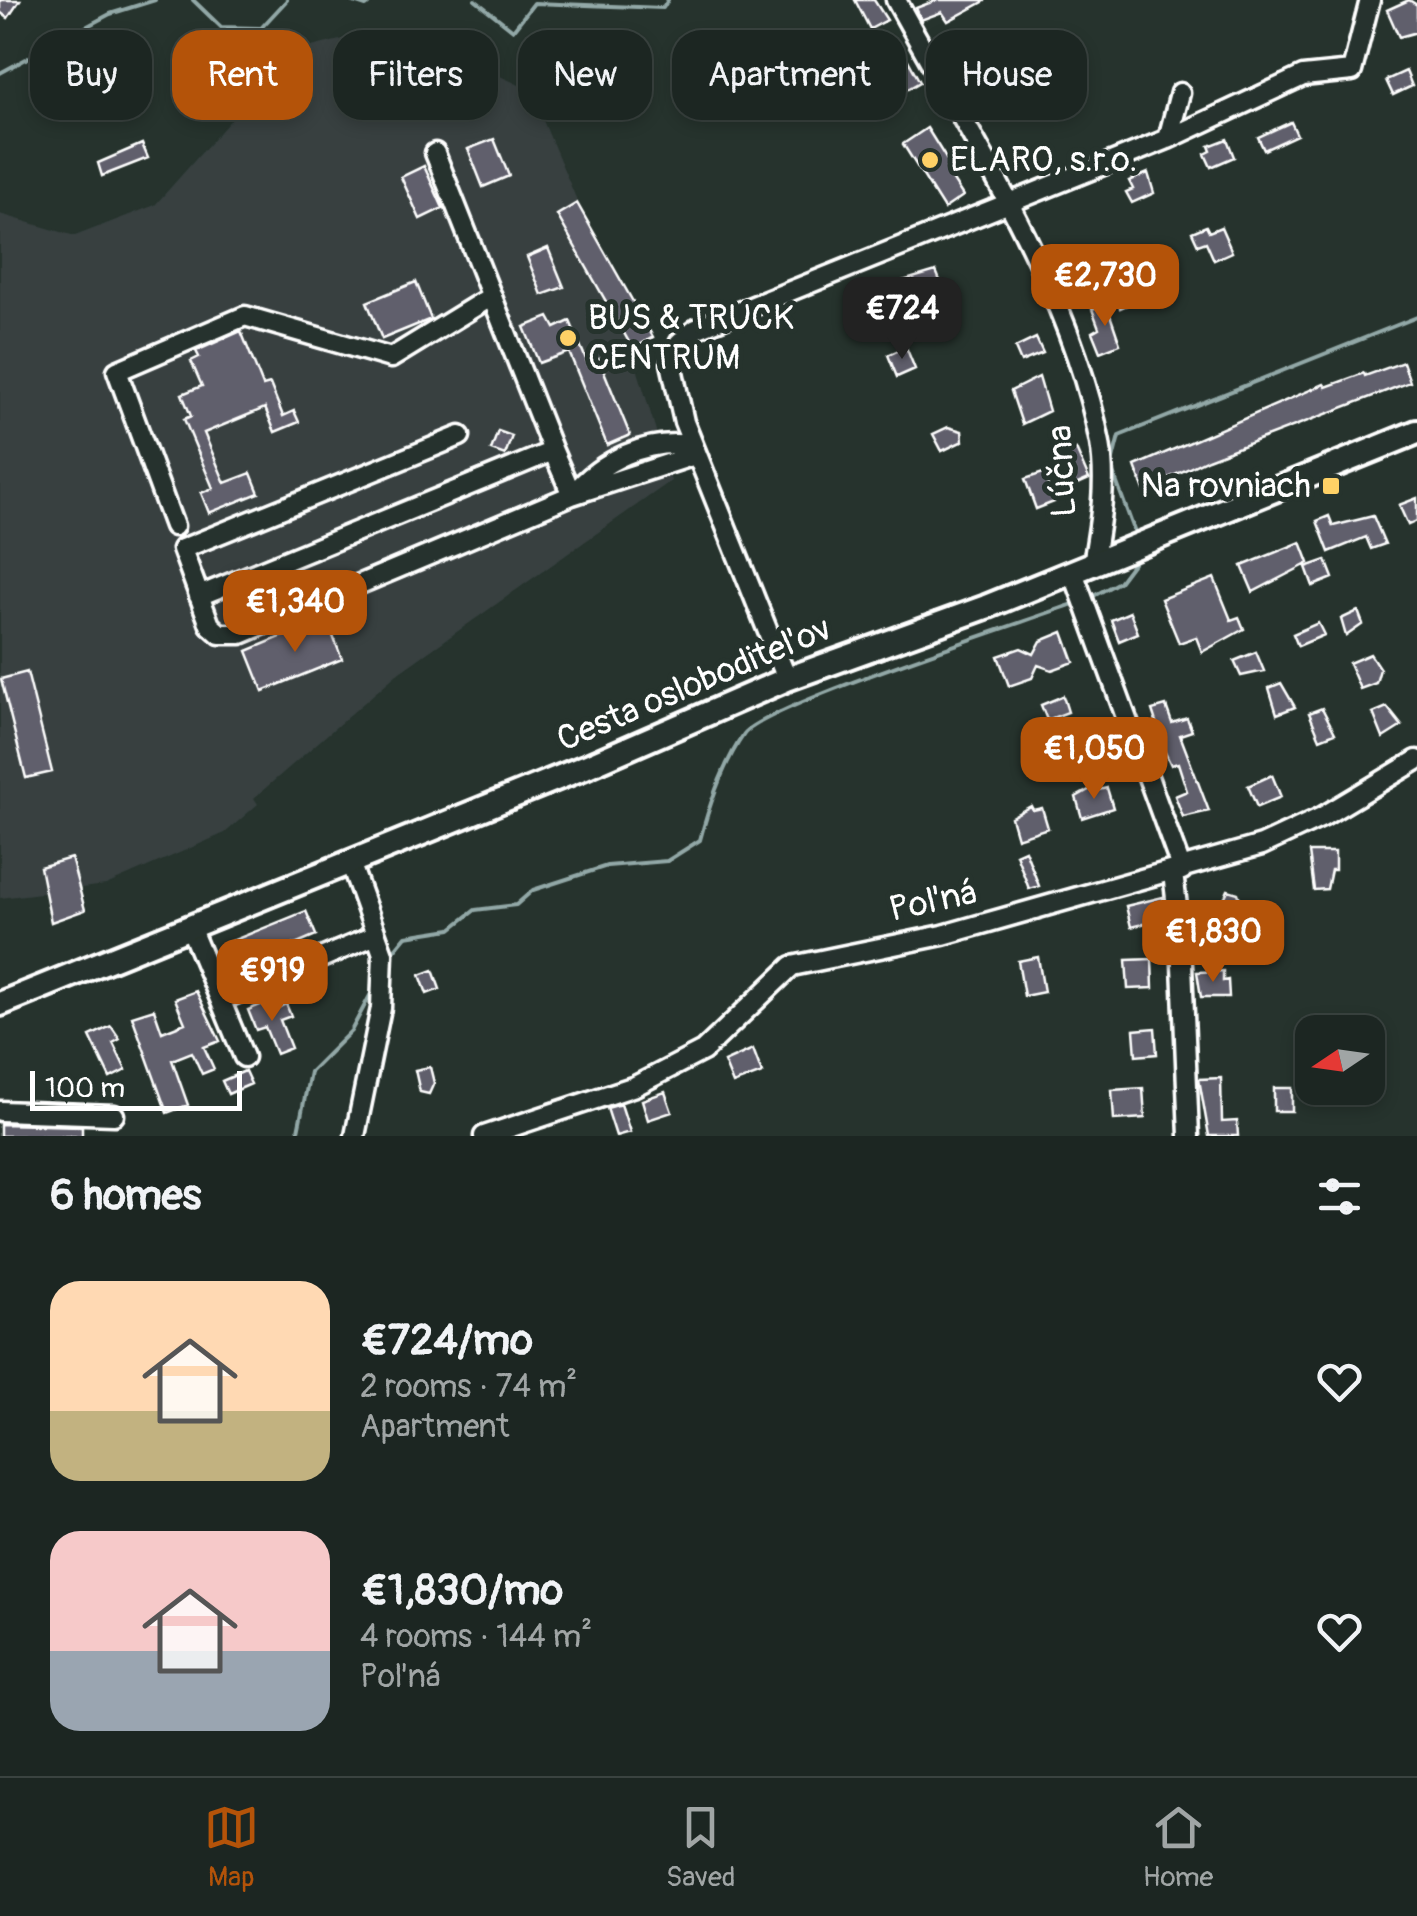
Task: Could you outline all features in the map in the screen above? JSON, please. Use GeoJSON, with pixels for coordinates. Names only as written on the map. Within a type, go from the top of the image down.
{"type":"FeatureCollection","features":[{"type":"Feature","properties":{"kind":"main road","name":"Cesta osloboditeľov"},"geometry":{"type":"LineString","coordinates":[[0,1004],[787,679],[1083,568],[1417,432]]}},
{"type":"Feature","properties":{"kind":"street","name":"Lúčna"},"geometry":{"type":"LineString","coordinates":[[896,0],[1045,276],[1086,386],[1097,430],[1104,498],[1083,568]]}},
{"type":"Feature","properties":{"kind":"street"},"geometry":{"type":"LineString","coordinates":[[787,679],[693,450],[672,363],[680,342],[696,329],[1168,140],[1303,76],[1352,71],[1370,0]]}},
{"type":"Feature","properties":{"kind":"street"},"geometry":{"type":"LineString","coordinates":[[1168,140],[1180,93]]}},
{"type":"Feature","properties":{"kind":"street"},"geometry":{"type":"LineString","coordinates":[[435,153],[572,495]]}},
{"type":"Feature","properties":{"kind":"street"},"geometry":{"type":"LineString","coordinates":[[174,526],[117,371],[245,316],[391,358],[492,296]]}},
{"type":"Feature","properties":{"kind":"street"},"geometry":{"type":"LineString","coordinates":[[460,436],[182,548],[210,625],[220,634],[241,634],[572,495],[693,450]]}},
{"type":"Feature","properties":{"kind":"street"},"geometry":{"type":"LineString","coordinates":[[199,596],[553,451]]}},
{"type":"Feature","properties":{"kind":"street"},"geometry":{"type":"LineString","coordinates":[[1083,568],[1177,871],[1189,1136]]}},
{"type":"Feature","properties":{"kind":"street","name":"Poľná"},"geometry":{"type":"LineString","coordinates":[[484,1136],[635,1086],[703,1052],[792,966],[943,935],[1262,845],[1322,817],[1417,760]]}},
{"type":"Feature","properties":{"kind":"street"},"geometry":{"type":"LineString","coordinates":[[350,862],[382,954],[382,1008],[355,1136]]}},
{"type":"Feature","properties":{"kind":"street"},"geometry":{"type":"LineString","coordinates":[[190,927],[244,1057]]}},
{"type":"Feature","properties":{"kind":"street"},"geometry":{"type":"LineString","coordinates":[[221,1000],[376,935]]}},
{"type":"Feature","properties":{"kind":"street"},"geometry":{"type":"LineString","coordinates":[[0,1111],[114,1115]]}},
{"type":"Feature","properties":{"kind":"shaded area"},"geometry":{"type":"Polygon","coordinates":[[[333,42],[333,120],[498,120],[498,75],[518,84],[518,120],[543,120],[610,278],[671,481],[397,674],[254,798],[258,804],[225,833],[106,885],[0,898],[0,214],[75,236],[155,205],[231,120],[313,120],[313,47],[333,42]]]}},
{"type":"Feature","properties":{"kind":"building"},"geometry":{"type":"Polygon","coordinates":[[[0,0],[20,0],[8,18],[0,12],[0,0]]]}},
{"type":"Feature","properties":{"kind":"building"},"geometry":{"type":"Polygon","coordinates":[[[855,0],[874,0],[887,20],[870,29],[855,0]]]}},
{"type":"Feature","properties":{"kind":"building"},"geometry":{"type":"Polygon","coordinates":[[[937,0],[985,1],[948,21],[942,12],[921,20],[916,8],[937,0]]]}},
{"type":"Feature","properties":{"kind":"building"},"geometry":{"type":"Polygon","coordinates":[[[1409,0],[1417,5],[1417,32],[1399,37],[1387,10],[1409,0]]]}},
{"type":"Feature","properties":{"kind":"building"},"geometry":{"type":"Polygon","coordinates":[[[906,59],[908,60],[920,82],[906,90],[906,59]]]}},
{"type":"Feature","properties":{"kind":"building"},"geometry":{"type":"Polygon","coordinates":[[[1406,71],[1412,86],[1393,95],[1386,80],[1406,71]]]}},
{"type":"Feature","properties":{"kind":"building"},"geometry":{"type":"Polygon","coordinates":[[[1291,122],[1297,135],[1264,150],[1258,137],[1291,122]]]}},
{"type":"Feature","properties":{"kind":"building","name":"ELARO, s.r.o."},"geometry":{"type":"Polygon","coordinates":[[[927,128],[957,176],[952,179],[963,196],[944,209],[903,144],[927,128]]]}},
{"type":"Feature","properties":{"kind":"building"},"geometry":{"type":"Polygon","coordinates":[[[494,139],[509,176],[483,187],[468,149],[494,139]]]}},
{"type":"Feature","properties":{"kind":"building"},"geometry":{"type":"Polygon","coordinates":[[[1227,139],[1234,157],[1211,167],[1205,154],[1211,151],[1209,146],[1227,139]]]}},
{"type":"Feature","properties":{"kind":"building"},"geometry":{"type":"Polygon","coordinates":[[[142,144],[148,158],[102,176],[98,163],[142,144]]]}},
{"type":"Feature","properties":{"kind":"building"},"geometry":{"type":"Polygon","coordinates":[[[424,166],[443,208],[420,219],[401,177],[424,166]]]}},
{"type":"Feature","properties":{"kind":"building"},"geometry":{"type":"Polygon","coordinates":[[[1148,173],[1154,193],[1132,203],[1126,192],[1133,189],[1129,181],[1148,173]]]}},
{"type":"Feature","properties":{"kind":"building"},"geometry":{"type":"Polygon","coordinates":[[[577,203],[653,337],[633,349],[557,215],[577,203]]]}},
{"type":"Feature","properties":{"kind":"building"},"geometry":{"type":"Polygon","coordinates":[[[1206,226],[1209,232],[1221,227],[1232,252],[1214,260],[1206,242],[1198,245],[1192,232],[1206,226]]]}},
{"type":"Feature","properties":{"kind":"building"},"geometry":{"type":"Polygon","coordinates":[[[548,248],[564,287],[542,295],[527,257],[548,248]]]}},
{"type":"Feature","properties":{"kind":"building"},"geometry":{"type":"Polygon","coordinates":[[[936,271],[946,295],[939,298],[943,310],[887,332],[869,291],[936,271]]]}},
{"type":"Feature","properties":{"kind":"building"},"geometry":{"type":"Polygon","coordinates":[[[1133,271],[1145,297],[1120,308],[1109,282],[1133,271]]]}},
{"type":"Feature","properties":{"kind":"building"},"geometry":{"type":"Polygon","coordinates":[[[416,282],[431,319],[382,339],[367,302],[416,282]]]}},
{"type":"Feature","properties":{"kind":"building"},"geometry":{"type":"Polygon","coordinates":[[[1106,303],[1120,344],[1100,352],[1092,332],[1099,328],[1092,309],[1106,303]]]}},
{"type":"Feature","properties":{"kind":"building"},"geometry":{"type":"Polygon","coordinates":[[[549,317],[555,328],[570,321],[588,364],[599,359],[630,435],[607,445],[569,352],[539,363],[524,327],[549,317]]]}},
{"type":"Feature","properties":{"kind":"building"},"geometry":{"type":"Polygon","coordinates":[[[241,331],[263,386],[270,384],[283,416],[294,411],[299,422],[275,432],[265,408],[204,433],[225,483],[251,473],[259,493],[209,513],[201,493],[213,488],[184,419],[191,416],[182,394],[202,386],[191,361],[199,357],[196,351],[241,331]]]}},
{"type":"Feature","properties":{"kind":"building"},"geometry":{"type":"Polygon","coordinates":[[[1036,338],[1043,353],[1021,362],[1015,348],[1036,338]]]}},
{"type":"Feature","properties":{"kind":"building"},"geometry":{"type":"Polygon","coordinates":[[[906,347],[915,369],[897,377],[888,355],[906,347]]]}},
{"type":"Feature","properties":{"kind":"building"},"geometry":{"type":"Polygon","coordinates":[[[1403,362],[1410,382],[1208,459],[1144,490],[1135,466],[1324,384],[1326,387],[1403,362]]]}},
{"type":"Feature","properties":{"kind":"building"},"geometry":{"type":"Polygon","coordinates":[[[1039,377],[1049,411],[1022,424],[1011,391],[1039,377]]]}},
{"type":"Feature","properties":{"kind":"building"},"geometry":{"type":"Polygon","coordinates":[[[948,427],[962,431],[963,441],[942,451],[933,434],[948,427]]]}},
{"type":"Feature","properties":{"kind":"building"},"geometry":{"type":"Polygon","coordinates":[[[498,431],[512,436],[505,455],[491,450],[498,431]]]}},
{"type":"Feature","properties":{"kind":"building"},"geometry":{"type":"Polygon","coordinates":[[[1076,449],[1089,479],[1071,487],[1059,457],[1076,449]]]}},
{"type":"Feature","properties":{"kind":"building"},"geometry":{"type":"Polygon","coordinates":[[[1043,473],[1054,502],[1036,509],[1025,479],[1043,473]]]}},
{"type":"Feature","properties":{"kind":"building"},"geometry":{"type":"Polygon","coordinates":[[[1417,498],[1417,521],[1408,525],[1399,505],[1417,498]]]}},
{"type":"Feature","properties":{"kind":"building"},"geometry":{"type":"Polygon","coordinates":[[[1329,516],[1333,526],[1373,516],[1385,544],[1371,549],[1366,537],[1329,552],[1317,521],[1329,516]]]}},
{"type":"Feature","properties":{"kind":"building"},"geometry":{"type":"Polygon","coordinates":[[[1301,542],[1309,563],[1253,592],[1242,566],[1301,542]]]}},
{"type":"Feature","properties":{"kind":"building"},"geometry":{"type":"Polygon","coordinates":[[[1326,560],[1333,578],[1313,586],[1306,567],[1326,560]]]}},
{"type":"Feature","properties":{"kind":"building"},"geometry":{"type":"Polygon","coordinates":[[[1214,578],[1231,620],[1239,617],[1244,629],[1202,652],[1196,637],[1179,643],[1161,599],[1214,578]]]}},
{"type":"Feature","properties":{"kind":"building"},"geometry":{"type":"Polygon","coordinates":[[[1358,611],[1363,624],[1346,636],[1341,619],[1358,611]]]}},
{"type":"Feature","properties":{"kind":"building"},"geometry":{"type":"Polygon","coordinates":[[[1130,612],[1138,633],[1119,641],[1111,620],[1130,612]]]}},
{"type":"Feature","properties":{"kind":"building"},"geometry":{"type":"Polygon","coordinates":[[[326,618],[342,659],[263,691],[247,651],[326,618]]]}},
{"type":"Feature","properties":{"kind":"building"},"geometry":{"type":"Polygon","coordinates":[[[1318,623],[1324,635],[1298,646],[1293,634],[1318,623]]]}},
{"type":"Feature","properties":{"kind":"building"},"geometry":{"type":"Polygon","coordinates":[[[1063,632],[1074,662],[1052,670],[1038,665],[1032,678],[1009,686],[998,656],[1021,648],[1034,654],[1041,641],[1063,632]]]}},
{"type":"Feature","properties":{"kind":"building"},"geometry":{"type":"Polygon","coordinates":[[[1256,652],[1264,671],[1241,676],[1234,661],[1256,652]]]}},
{"type":"Feature","properties":{"kind":"building"},"geometry":{"type":"Polygon","coordinates":[[[1370,654],[1380,669],[1376,683],[1360,689],[1349,663],[1370,654]]]}},
{"type":"Feature","properties":{"kind":"building"},"geometry":{"type":"Polygon","coordinates":[[[27,672],[52,772],[26,778],[1,679],[27,672]]]}},
{"type":"Feature","properties":{"kind":"building"},"geometry":{"type":"Polygon","coordinates":[[[1281,683],[1295,707],[1277,714],[1269,688],[1281,683]]]}},
{"type":"Feature","properties":{"kind":"building"},"geometry":{"type":"Polygon","coordinates":[[[1063,696],[1068,712],[1047,720],[1041,705],[1063,696]]]}},
{"type":"Feature","properties":{"kind":"building"},"geometry":{"type":"Polygon","coordinates":[[[1166,706],[1172,723],[1187,718],[1192,731],[1180,735],[1209,811],[1183,817],[1175,796],[1187,791],[1178,763],[1171,765],[1154,729],[1158,728],[1152,710],[1166,706]]]}},
{"type":"Feature","properties":{"kind":"building"},"geometry":{"type":"Polygon","coordinates":[[[1387,707],[1402,726],[1383,738],[1373,713],[1387,707]]]}},
{"type":"Feature","properties":{"kind":"building"},"geometry":{"type":"Polygon","coordinates":[[[1322,708],[1335,733],[1320,739],[1309,713],[1322,708]]]}},
{"type":"Feature","properties":{"kind":"building"},"geometry":{"type":"Polygon","coordinates":[[[1272,775],[1281,797],[1257,807],[1248,786],[1272,775]]]}},
{"type":"Feature","properties":{"kind":"building"},"geometry":{"type":"Polygon","coordinates":[[[1096,786],[1098,790],[1107,788],[1113,808],[1082,818],[1076,797],[1096,786]]]}},
{"type":"Feature","properties":{"kind":"building"},"geometry":{"type":"Polygon","coordinates":[[[1031,806],[1033,810],[1042,808],[1048,828],[1017,838],[1011,817],[1031,806]]]}},
{"type":"Feature","properties":{"kind":"building"},"geometry":{"type":"Polygon","coordinates":[[[1025,850],[1039,886],[1029,889],[1016,854],[1025,850]]]}},
{"type":"Feature","properties":{"kind":"building"},"geometry":{"type":"Polygon","coordinates":[[[1309,852],[1335,852],[1335,870],[1331,870],[1327,889],[1314,890],[1309,852]]]}},
{"type":"Feature","properties":{"kind":"building"},"geometry":{"type":"Polygon","coordinates":[[[71,858],[85,910],[51,922],[40,867],[71,858]]]}},
{"type":"Feature","properties":{"kind":"building"},"geometry":{"type":"Polygon","coordinates":[[[1228,890],[1238,893],[1245,913],[1221,925],[1219,920],[1211,923],[1206,904],[1224,899],[1228,890]]]}},
{"type":"Feature","properties":{"kind":"building"},"geometry":{"type":"Polygon","coordinates":[[[1163,897],[1166,918],[1131,927],[1126,906],[1163,897]]]}},
{"type":"Feature","properties":{"kind":"building"},"geometry":{"type":"Polygon","coordinates":[[[306,911],[316,935],[281,950],[285,960],[248,975],[244,965],[232,969],[222,945],[306,911]]]}},
{"type":"Feature","properties":{"kind":"building"},"geometry":{"type":"Polygon","coordinates":[[[1038,957],[1044,992],[1024,996],[1018,961],[1038,957]]]}},
{"type":"Feature","properties":{"kind":"building"},"geometry":{"type":"Polygon","coordinates":[[[1152,959],[1153,988],[1128,989],[1126,960],[1152,959]]]}},
{"type":"Feature","properties":{"kind":"building"},"geometry":{"type":"Polygon","coordinates":[[[433,970],[440,989],[427,994],[420,975],[433,970]]]}},
{"type":"Feature","properties":{"kind":"building"},"geometry":{"type":"Polygon","coordinates":[[[1223,971],[1229,997],[1201,997],[1197,972],[1223,971]]]}},
{"type":"Feature","properties":{"kind":"building"},"geometry":{"type":"Polygon","coordinates":[[[196,991],[220,1041],[204,1047],[214,1069],[202,1074],[192,1052],[172,1060],[188,1105],[167,1113],[132,1016],[154,1009],[162,1032],[185,1023],[175,999],[196,991]]]}},
{"type":"Feature","properties":{"kind":"building"},"geometry":{"type":"Polygon","coordinates":[[[270,1001],[273,1010],[286,1004],[291,1016],[280,1020],[291,1048],[276,1054],[265,1027],[256,1030],[248,1010],[270,1001]]]}},
{"type":"Feature","properties":{"kind":"building"},"geometry":{"type":"Polygon","coordinates":[[[111,1026],[120,1039],[113,1043],[126,1070],[110,1078],[90,1036],[111,1026]]]}},
{"type":"Feature","properties":{"kind":"building"},"geometry":{"type":"Polygon","coordinates":[[[1155,1028],[1157,1054],[1136,1056],[1134,1030],[1155,1028]]]}},
{"type":"Feature","properties":{"kind":"building"},"geometry":{"type":"Polygon","coordinates":[[[753,1049],[762,1073],[733,1084],[724,1062],[753,1049]]]}},
{"type":"Feature","properties":{"kind":"building"},"geometry":{"type":"Polygon","coordinates":[[[430,1067],[434,1083],[429,1094],[420,1092],[415,1070],[430,1067]]]}},
{"type":"Feature","properties":{"kind":"building"},"geometry":{"type":"Polygon","coordinates":[[[245,1071],[251,1084],[228,1094],[222,1081],[245,1071]]]}},
{"type":"Feature","properties":{"kind":"building"},"geometry":{"type":"Polygon","coordinates":[[[1221,1078],[1222,1122],[1237,1121],[1238,1136],[1209,1136],[1199,1079],[1221,1078]]]}},
{"type":"Feature","properties":{"kind":"building"},"geometry":{"type":"Polygon","coordinates":[[[1143,1088],[1145,1118],[1114,1120],[1112,1090],[1143,1088]]]}},
{"type":"Feature","properties":{"kind":"building"},"geometry":{"type":"Polygon","coordinates":[[[1274,1088],[1292,1088],[1292,1111],[1274,1111],[1274,1088]]]}},
{"type":"Feature","properties":{"kind":"building"},"geometry":{"type":"Polygon","coordinates":[[[665,1092],[672,1112],[648,1120],[642,1100],[665,1092]]]}},
{"type":"Feature","properties":{"kind":"building"},"geometry":{"type":"Polygon","coordinates":[[[621,1104],[630,1132],[616,1136],[607,1108],[621,1104]]]}},
{"type":"Feature","properties":{"kind":"building"},"geometry":{"type":"Polygon","coordinates":[[[0,1124],[82,1126],[82,1136],[0,1136],[0,1124]]]}},
{"type":"Feature","properties":{"kind":"waterway"},"geometry":{"type":"LineString","coordinates":[[0,73],[110,14],[155,0]]}},
{"type":"Feature","properties":{"kind":"waterway"},"geometry":{"type":"LineString","coordinates":[[193,0],[221,27],[261,28],[287,0]]}},
{"type":"Feature","properties":{"kind":"waterway"},"geometry":{"type":"LineString","coordinates":[[348,0],[366,6],[373,0]]}},
{"type":"Feature","properties":{"kind":"waterway"},"geometry":{"type":"LineString","coordinates":[[475,0],[513,30],[534,3],[663,8],[668,0]]}},
{"type":"Feature","properties":{"kind":"waterway"},"geometry":{"type":"LineString","coordinates":[[1136,535],[1111,467],[1119,436],[1417,317]]}},
{"type":"Feature","properties":{"kind":"waterway"},"geometry":{"type":"LineString","coordinates":[[1088,599],[1119,582],[1140,554]]}},
{"type":"Feature","properties":{"kind":"waterway"},"geometry":{"type":"LineString","coordinates":[[392,953],[406,936],[451,929],[475,910],[516,905],[533,890],[607,866],[667,861],[700,840],[730,758],[744,734],[763,721],[846,684],[1079,602]]}},
{"type":"Feature","properties":{"kind":"waterway"},"geometry":{"type":"LineString","coordinates":[[297,1136],[310,1072],[351,1031],[374,988]]}},
{"type":"Feature","properties":{"kind":"place","name":"ELARO, s.r.o."},"geometry":{"type":"Point","coordinates":[930,160]}},
{"type":"Feature","properties":{"kind":"place","name":"BUS & TRUCK CENTRUM"},"geometry":{"type":"Point","coordinates":[568,338]}},
{"type":"Feature","properties":{"kind":"place","name":"Na rovniach"},"geometry":{"type":"Point","coordinates":[1331,486]}}]}
